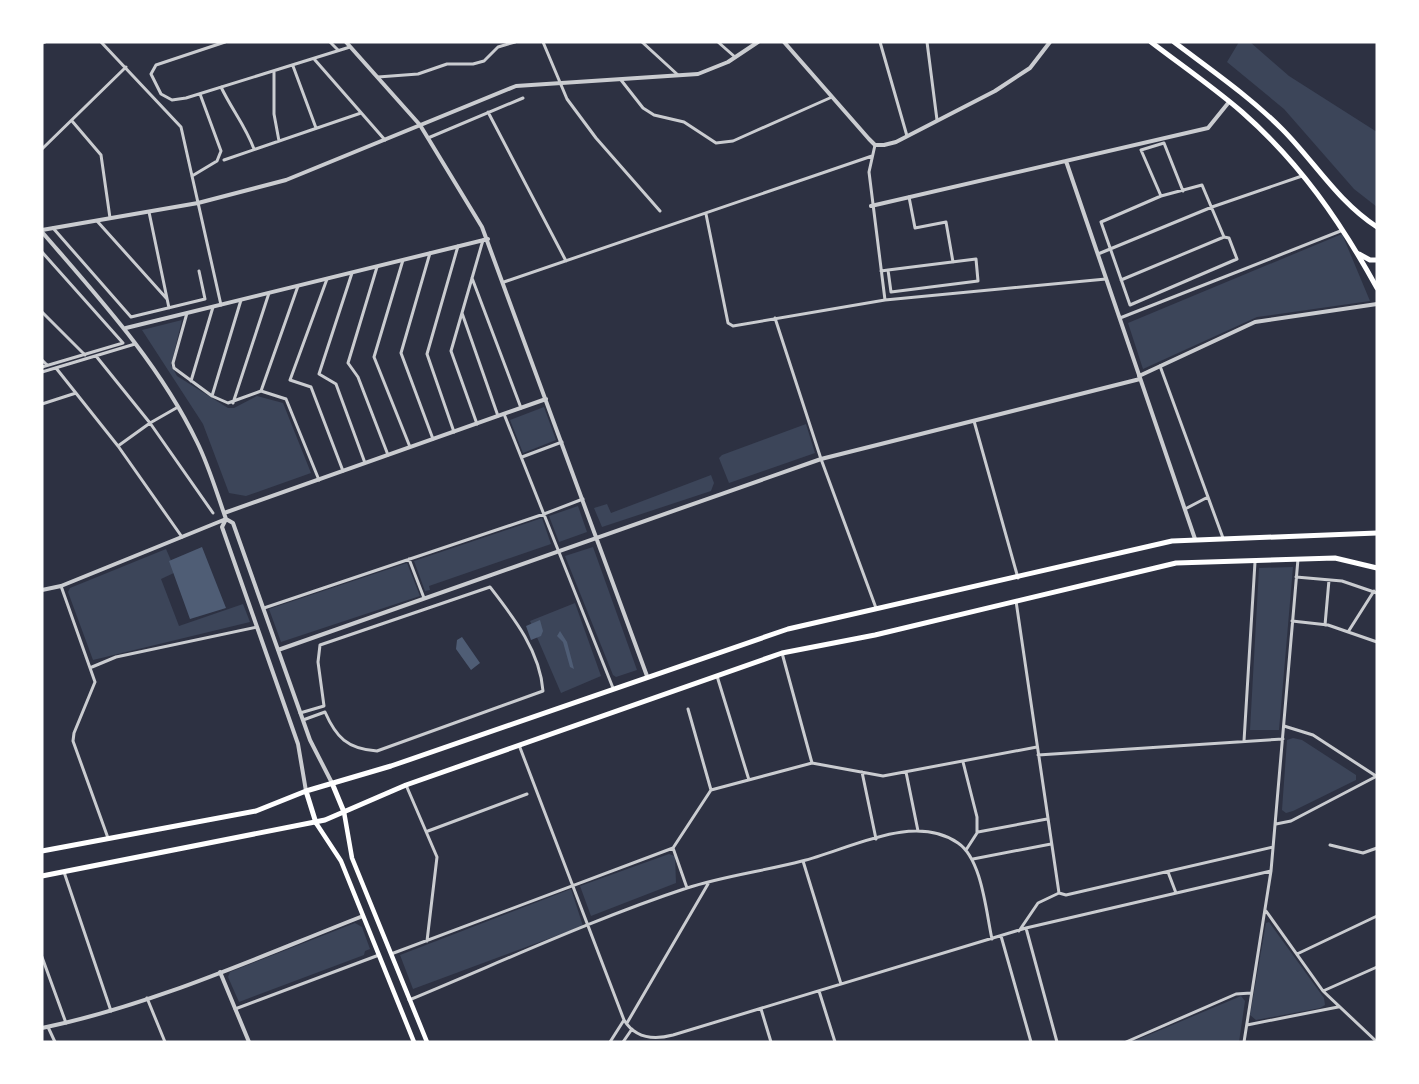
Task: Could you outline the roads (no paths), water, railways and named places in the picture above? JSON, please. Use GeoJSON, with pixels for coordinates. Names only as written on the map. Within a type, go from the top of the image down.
{"type":"FeatureCollection","features":[{"type":"Feature","properties":{"kind":"main road"},"geometry":{"type":"LineString","coordinates":[[1151,42],[1230,102],[1261,129],[1303,176],[1344,230],[1377,288]]}},
{"type":"Feature","properties":{"kind":"main road"},"geometry":{"type":"LineString","coordinates":[[1174,42],[1220,75],[1265,113],[1353,211],[1377,227]]}},
{"type":"Feature","properties":{"kind":"main road"},"geometry":{"type":"LineString","coordinates":[[1358,253],[1370,260],[1377,260]]}},
{"type":"Feature","properties":{"kind":"main road"},"geometry":{"type":"LineString","coordinates":[[42,851],[256,811],[306,791],[391,766],[769,633],[1018,578],[1156,543],[1195,539],[1376,533]]}},
{"type":"Feature","properties":{"kind":"main road"},"geometry":{"type":"LineString","coordinates":[[42,876],[316,823],[406,785],[782,653],[875,635],[1176,563],[1335,558],[1376,567]]}},
{"type":"Feature","properties":{"kind":"main road"},"geometry":{"type":"LineString","coordinates":[[332,783],[344,812],[352,858],[428,1042]]}},
{"type":"Feature","properties":{"kind":"main road"},"geometry":{"type":"LineString","coordinates":[[306,791],[316,823],[341,861],[414,1042]]}},
{"type":"Feature","properties":{"kind":"street"},"geometry":{"type":"LineString","coordinates":[[101,42],[178,122],[221,305]]}},
{"type":"Feature","properties":{"kind":"street"},"geometry":{"type":"LineString","coordinates":[[225,42],[158,64],[151,74],[157,89],[165,98],[172,100],[200,94],[350,47]]}},
{"type":"Feature","properties":{"kind":"street"},"geometry":{"type":"LineString","coordinates":[[330,42],[338,51]]}},
{"type":"Feature","properties":{"kind":"street"},"geometry":{"type":"LineString","coordinates":[[346,42],[420,125],[488,239],[647,676]]}},
{"type":"Feature","properties":{"kind":"street"},"geometry":{"type":"LineString","coordinates":[[378,77],[418,74],[447,64],[478,63],[498,47],[514,42]]}},
{"type":"Feature","properties":{"kind":"street"},"geometry":{"type":"LineString","coordinates":[[543,42],[558,83],[567,99],[596,138],[660,211]]}},
{"type":"Feature","properties":{"kind":"street"},"geometry":{"type":"LineString","coordinates":[[642,42],[680,77]]}},
{"type":"Feature","properties":{"kind":"street"},"geometry":{"type":"LineString","coordinates":[[718,42],[735,57]]}},
{"type":"Feature","properties":{"kind":"street"},"geometry":{"type":"LineString","coordinates":[[332,783],[300,713],[233,523],[226,519],[199,444],[178,407],[126,328],[42,231],[198,203],[286,180],[516,86],[680,77],[713,68],[758,42]]}},
{"type":"Feature","properties":{"kind":"street"},"geometry":{"type":"LineString","coordinates":[[786,42],[875,144]]}},
{"type":"Feature","properties":{"kind":"street"},"geometry":{"type":"LineString","coordinates":[[880,42],[908,136]]}},
{"type":"Feature","properties":{"kind":"street"},"geometry":{"type":"LineString","coordinates":[[927,42],[937,120]]}},
{"type":"Feature","properties":{"kind":"street"},"geometry":{"type":"LineString","coordinates":[[875,144],[891,143],[908,136],[1020,76],[1038,61],[1050,42]]}},
{"type":"Feature","properties":{"kind":"street"},"geometry":{"type":"LineString","coordinates":[[315,59],[385,140]]}},
{"type":"Feature","properties":{"kind":"street"},"geometry":{"type":"LineString","coordinates":[[293,66],[316,128]]}},
{"type":"Feature","properties":{"kind":"street"},"geometry":{"type":"LineString","coordinates":[[42,149],[126,67]]}},
{"type":"Feature","properties":{"kind":"street"},"geometry":{"type":"LineString","coordinates":[[274,72],[274,114],[279,141]]}},
{"type":"Feature","properties":{"kind":"street"},"geometry":{"type":"LineString","coordinates":[[621,80],[648,111],[684,122],[716,143],[733,141],[834,97]]}},
{"type":"Feature","properties":{"kind":"street"},"geometry":{"type":"LineString","coordinates":[[221,87],[230,106],[245,124],[254,150]]}},
{"type":"Feature","properties":{"kind":"street"},"geometry":{"type":"LineString","coordinates":[[192,176],[216,161],[221,151],[200,94]]}},
{"type":"Feature","properties":{"kind":"street"},"geometry":{"type":"LineString","coordinates":[[428,138],[523,98]]}},
{"type":"Feature","properties":{"kind":"street"},"geometry":{"type":"LineString","coordinates":[[872,206],[1208,128],[1230,102]]}},
{"type":"Feature","properties":{"kind":"street"},"geometry":{"type":"LineString","coordinates":[[488,112],[566,261]]}},
{"type":"Feature","properties":{"kind":"street"},"geometry":{"type":"LineString","coordinates":[[224,160],[361,113]]}},
{"type":"Feature","properties":{"kind":"street"},"geometry":{"type":"LineString","coordinates":[[72,120],[101,155],[110,218]]}},
{"type":"Feature","properties":{"kind":"street"},"geometry":{"type":"LineString","coordinates":[[1161,196],[1141,150],[1164,143],[1183,191]]}},
{"type":"Feature","properties":{"kind":"street"},"geometry":{"type":"LineString","coordinates":[[875,144],[869,172],[885,300]]}},
{"type":"Feature","properties":{"kind":"street"},"geometry":{"type":"LineString","coordinates":[[504,282],[872,156]]}},
{"type":"Feature","properties":{"kind":"street"},"geometry":{"type":"LineString","coordinates":[[1066,161],[1195,539]]}},
{"type":"Feature","properties":{"kind":"street"},"geometry":{"type":"LineString","coordinates":[[1098,254],[1212,207],[1303,176]]}},
{"type":"Feature","properties":{"kind":"street"},"geometry":{"type":"LineString","coordinates":[[1121,280],[1224,237],[1229,238],[1237,259],[1130,305],[1121,280],[1110,249],[1101,222],[1161,196],[1203,185],[1224,237]]}},
{"type":"Feature","properties":{"kind":"street"},"geometry":{"type":"LineString","coordinates":[[909,197],[915,228],[946,222],[953,262]]}},
{"type":"Feature","properties":{"kind":"street"},"geometry":{"type":"LineString","coordinates":[[149,212],[169,308]]}},
{"type":"Feature","properties":{"kind":"street"},"geometry":{"type":"LineString","coordinates":[[706,214],[728,322],[733,326],[885,300],[1106,279]]}},
{"type":"Feature","properties":{"kind":"street"},"geometry":{"type":"LineString","coordinates":[[97,220],[167,299]]}},
{"type":"Feature","properties":{"kind":"street"},"geometry":{"type":"LineString","coordinates":[[53,228],[131,317],[205,299],[199,271]]}},
{"type":"Feature","properties":{"kind":"street"},"geometry":{"type":"LineString","coordinates":[[1120,318],[1344,230]]}},
{"type":"Feature","properties":{"kind":"street"},"geometry":{"type":"LineString","coordinates":[[126,328],[488,239]]}},
{"type":"Feature","properties":{"kind":"street"},"geometry":{"type":"LineString","coordinates":[[477,424],[451,356],[483,240]]}},
{"type":"Feature","properties":{"kind":"street"},"geometry":{"type":"LineString","coordinates":[[454,432],[427,354],[458,246]]}},
{"type":"Feature","properties":{"kind":"street"},"geometry":{"type":"LineString","coordinates":[[42,252],[123,343],[42,367]]}},
{"type":"Feature","properties":{"kind":"street"},"geometry":{"type":"LineString","coordinates":[[430,253],[401,352],[433,439]]}},
{"type":"Feature","properties":{"kind":"street"},"geometry":{"type":"LineString","coordinates":[[403,260],[374,356],[410,447]]}},
{"type":"Feature","properties":{"kind":"street"},"geometry":{"type":"LineString","coordinates":[[881,271],[888,270],[953,262],[976,260],[978,281],[891,292],[888,270]]}},
{"type":"Feature","properties":{"kind":"street"},"geometry":{"type":"LineString","coordinates":[[377,267],[348,360],[358,377],[388,455]]}},
{"type":"Feature","properties":{"kind":"street"},"geometry":{"type":"LineString","coordinates":[[352,273],[318,374],[335,382],[365,463]]}},
{"type":"Feature","properties":{"kind":"street"},"geometry":{"type":"LineString","coordinates":[[472,277],[521,408]]}},
{"type":"Feature","properties":{"kind":"street"},"geometry":{"type":"LineString","coordinates":[[327,279],[290,380],[311,387],[343,471]]}},
{"type":"Feature","properties":{"kind":"street"},"geometry":{"type":"LineString","coordinates":[[261,391],[298,286]]}},
{"type":"Feature","properties":{"kind":"street"},"geometry":{"type":"LineString","coordinates":[[233,403],[269,293]]}},
{"type":"Feature","properties":{"kind":"street"},"geometry":{"type":"LineString","coordinates":[[212,396],[241,300]]}},
{"type":"Feature","properties":{"kind":"street"},"geometry":{"type":"LineString","coordinates":[[278,650],[821,459],[1140,377],[1255,322],[1377,304]]}},
{"type":"Feature","properties":{"kind":"street"},"geometry":{"type":"LineString","coordinates":[[191,381],[213,307]]}},
{"type":"Feature","properties":{"kind":"street"},"geometry":{"type":"LineString","coordinates":[[42,312],[85,355]]}},
{"type":"Feature","properties":{"kind":"street"},"geometry":{"type":"LineString","coordinates":[[462,312],[498,416]]}},
{"type":"Feature","properties":{"kind":"street"},"geometry":{"type":"LineString","coordinates":[[187,313],[173,365],[212,396],[233,403]]}},
{"type":"Feature","properties":{"kind":"street"},"geometry":{"type":"LineString","coordinates":[[775,318],[821,459],[877,610]]}},
{"type":"Feature","properties":{"kind":"street"},"geometry":{"type":"LineString","coordinates":[[42,372],[137,344]]}},
{"type":"Feature","properties":{"kind":"street"},"geometry":{"type":"LineString","coordinates":[[96,356],[150,423],[213,513]]}},
{"type":"Feature","properties":{"kind":"street"},"geometry":{"type":"LineString","coordinates":[[42,360],[47,365]]}},
{"type":"Feature","properties":{"kind":"street"},"geometry":{"type":"LineString","coordinates":[[1160,366],[1223,538]]}},
{"type":"Feature","properties":{"kind":"street"},"geometry":{"type":"LineString","coordinates":[[56,368],[118,446],[182,537]]}},
{"type":"Feature","properties":{"kind":"street"},"geometry":{"type":"LineString","coordinates":[[233,403],[244,396],[261,391],[279,395],[288,402],[319,480]]}},
{"type":"Feature","properties":{"kind":"street"},"geometry":{"type":"LineString","coordinates":[[42,404],[76,393]]}},
{"type":"Feature","properties":{"kind":"street"},"geometry":{"type":"LineString","coordinates":[[224,513],[546,399]]}},
{"type":"Feature","properties":{"kind":"street"},"geometry":{"type":"LineString","coordinates":[[118,446],[150,423],[178,407]]}},
{"type":"Feature","properties":{"kind":"street"},"geometry":{"type":"LineString","coordinates":[[504,414],[613,688]]}},
{"type":"Feature","properties":{"kind":"street"},"geometry":{"type":"LineString","coordinates":[[974,421],[1018,578]]}},
{"type":"Feature","properties":{"kind":"street"},"geometry":{"type":"LineString","coordinates":[[521,457],[562,442]]}},
{"type":"Feature","properties":{"kind":"street"},"geometry":{"type":"LineString","coordinates":[[1185,509],[1208,497]]}},
{"type":"Feature","properties":{"kind":"street"},"geometry":{"type":"LineString","coordinates":[[263,608],[583,499]]}},
{"type":"Feature","properties":{"kind":"street"},"geometry":{"type":"LineString","coordinates":[[42,590],[61,586],[226,519]]}},
{"type":"Feature","properties":{"kind":"street"},"geometry":{"type":"LineString","coordinates":[[226,519],[222,527],[298,744],[306,791]]}},
{"type":"Feature","properties":{"kind":"street"},"geometry":{"type":"LineString","coordinates":[[409,559],[424,598]]}},
{"type":"Feature","properties":{"kind":"street"},"geometry":{"type":"LineString","coordinates":[[1244,1042],[1274,847],[1298,559]]}},
{"type":"Feature","properties":{"kind":"street"},"geometry":{"type":"LineString","coordinates":[[1244,741],[1255,560]]}},
{"type":"Feature","properties":{"kind":"street"},"geometry":{"type":"LineString","coordinates":[[1296,577],[1342,581],[1376,592],[1348,632]]}},
{"type":"Feature","properties":{"kind":"street"},"geometry":{"type":"LineString","coordinates":[[1325,625],[1329,580]]}},
{"type":"Feature","properties":{"kind":"street"},"geometry":{"type":"LineString","coordinates":[[61,586],[92,667],[95,685],[74,733],[73,741],[108,839]]}},
{"type":"Feature","properties":{"kind":"street"},"geometry":{"type":"LineString","coordinates":[[490,587],[519,624],[541,673],[543,691],[377,751],[365,750],[344,741],[334,733],[325,711],[318,662],[320,645],[490,587]]}},
{"type":"Feature","properties":{"kind":"street"},"geometry":{"type":"LineString","coordinates":[[1016,601],[1059,893]]}},
{"type":"Feature","properties":{"kind":"street"},"geometry":{"type":"LineString","coordinates":[[1292,621],[1325,625],[1377,642]]}},
{"type":"Feature","properties":{"kind":"street"},"geometry":{"type":"LineString","coordinates":[[92,667],[117,657],[257,627]]}},
{"type":"Feature","properties":{"kind":"street"},"geometry":{"type":"LineString","coordinates":[[782,653],[812,763]]}},
{"type":"Feature","properties":{"kind":"street"},"geometry":{"type":"LineString","coordinates":[[717,676],[749,780]]}},
{"type":"Feature","properties":{"kind":"street"},"geometry":{"type":"LineString","coordinates":[[300,713],[324,706]]}},
{"type":"Feature","properties":{"kind":"street"},"geometry":{"type":"LineString","coordinates":[[688,709],[711,790]]}},
{"type":"Feature","properties":{"kind":"street"},"geometry":{"type":"LineString","coordinates":[[303,720],[325,711]]}},
{"type":"Feature","properties":{"kind":"street"},"geometry":{"type":"LineString","coordinates":[[1284,726],[1307,732],[1377,776]]}},
{"type":"Feature","properties":{"kind":"street"},"geometry":{"type":"LineString","coordinates":[[1038,755],[1283,739]]}},
{"type":"Feature","properties":{"kind":"street"},"geometry":{"type":"LineString","coordinates":[[519,745],[626,1022],[643,1036],[667,1037],[1026,928],[1271,871]]}},
{"type":"Feature","properties":{"kind":"street"},"geometry":{"type":"LineString","coordinates":[[390,954],[673,848],[711,790],[812,763],[883,776],[1037,747]]}},
{"type":"Feature","properties":{"kind":"street"},"geometry":{"type":"LineString","coordinates":[[963,762],[976,817],[977,832],[966,850]]}},
{"type":"Feature","properties":{"kind":"street"},"geometry":{"type":"LineString","coordinates":[[862,772],[876,839]]}},
{"type":"Feature","properties":{"kind":"street"},"geometry":{"type":"LineString","coordinates":[[906,772],[918,831]]}},
{"type":"Feature","properties":{"kind":"street"},"geometry":{"type":"LineString","coordinates":[[1276,824],[1291,821],[1377,776]]}},
{"type":"Feature","properties":{"kind":"street"},"geometry":{"type":"LineString","coordinates":[[406,785],[438,857],[427,941]]}},
{"type":"Feature","properties":{"kind":"street"},"geometry":{"type":"LineString","coordinates":[[428,831],[527,794]]}},
{"type":"Feature","properties":{"kind":"street"},"geometry":{"type":"LineString","coordinates":[[977,832],[1047,819]]}},
{"type":"Feature","properties":{"kind":"street"},"geometry":{"type":"LineString","coordinates":[[409,1000],[687,888],[803,861],[876,839],[918,831],[939,832],[966,850],[973,859],[992,939]]}},
{"type":"Feature","properties":{"kind":"street"},"geometry":{"type":"LineString","coordinates":[[973,859],[1051,844]]}},
{"type":"Feature","properties":{"kind":"street"},"geometry":{"type":"LineString","coordinates":[[1330,844],[1363,853],[1377,848]]}},
{"type":"Feature","properties":{"kind":"street"},"geometry":{"type":"LineString","coordinates":[[1019,931],[1038,903],[1059,893],[1066,895],[1274,847]]}},
{"type":"Feature","properties":{"kind":"street"},"geometry":{"type":"LineString","coordinates":[[673,848],[687,888]]}},
{"type":"Feature","properties":{"kind":"street"},"geometry":{"type":"LineString","coordinates":[[803,861],[841,984]]}},
{"type":"Feature","properties":{"kind":"street"},"geometry":{"type":"LineString","coordinates":[[64,872],[111,1011]]}},
{"type":"Feature","properties":{"kind":"street"},"geometry":{"type":"LineString","coordinates":[[1168,872],[1176,893]]}},
{"type":"Feature","properties":{"kind":"street"},"geometry":{"type":"LineString","coordinates":[[610,1042],[626,1022],[709,882]]}},
{"type":"Feature","properties":{"kind":"street"},"geometry":{"type":"LineString","coordinates":[[1266,909],[1323,990],[1338,1007],[1377,1042]]}},
{"type":"Feature","properties":{"kind":"street"},"geometry":{"type":"LineString","coordinates":[[42,1028],[111,1011],[220,972],[363,916]]}},
{"type":"Feature","properties":{"kind":"street"},"geometry":{"type":"LineString","coordinates":[[1297,954],[1377,916]]}},
{"type":"Feature","properties":{"kind":"street"},"geometry":{"type":"LineString","coordinates":[[1026,928],[1057,1042]]}},
{"type":"Feature","properties":{"kind":"street"},"geometry":{"type":"LineString","coordinates":[[1001,936],[1031,1042]]}},
{"type":"Feature","properties":{"kind":"street"},"geometry":{"type":"LineString","coordinates":[[236,1009],[379,955]]}},
{"type":"Feature","properties":{"kind":"street"},"geometry":{"type":"LineString","coordinates":[[42,957],[66,1023]]}},
{"type":"Feature","properties":{"kind":"street"},"geometry":{"type":"LineString","coordinates":[[1323,990],[1377,967]]}},
{"type":"Feature","properties":{"kind":"street"},"geometry":{"type":"LineString","coordinates":[[220,972],[249,1042]]}},
{"type":"Feature","properties":{"kind":"street"},"geometry":{"type":"LineString","coordinates":[[819,991],[835,1042]]}},
{"type":"Feature","properties":{"kind":"street"},"geometry":{"type":"LineString","coordinates":[[1126,1042],[1236,994],[1252,993]]}},
{"type":"Feature","properties":{"kind":"street"},"geometry":{"type":"LineString","coordinates":[[147,998],[165,1042]]}},
{"type":"Feature","properties":{"kind":"street"},"geometry":{"type":"LineString","coordinates":[[1246,1025],[1338,1007]]}},
{"type":"Feature","properties":{"kind":"street"},"geometry":{"type":"LineString","coordinates":[[761,1009],[771,1042]]}},
{"type":"Feature","properties":{"kind":"street"},"geometry":{"type":"LineString","coordinates":[[48,1027],[55,1042]]}},
{"type":"Feature","properties":{"kind":"street"},"geometry":{"type":"LineString","coordinates":[[623,1042],[632,1029]]}}]}
